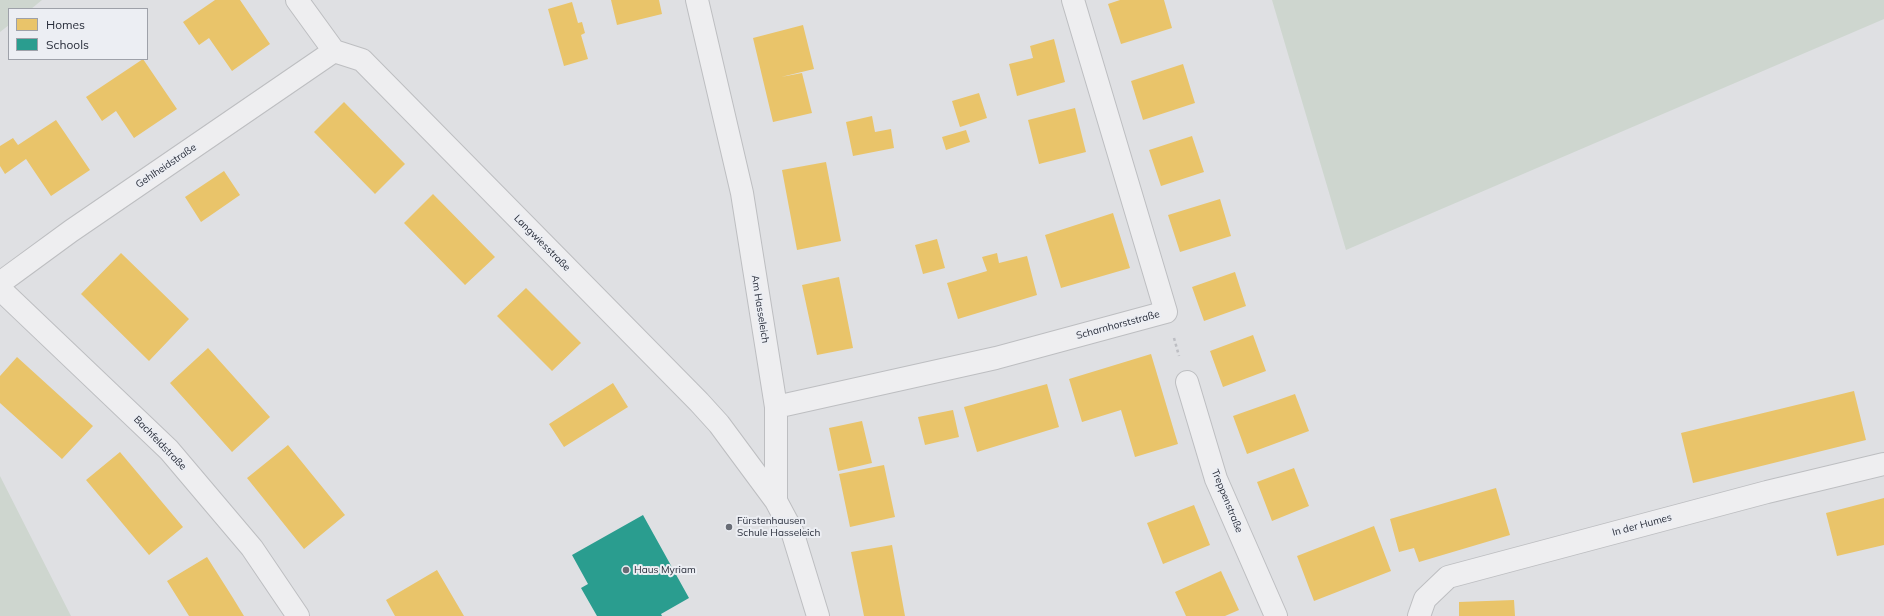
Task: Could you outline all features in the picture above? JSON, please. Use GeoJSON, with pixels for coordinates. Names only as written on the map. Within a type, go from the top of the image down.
{"type":"FeatureCollection","features":[{"type":"Feature","properties":{"kind":"street"},"geometry":{"type":"LineString","coordinates":[[297,0],[334,50]]}},
{"type":"Feature","properties":{"kind":"street","name":"Am Hasseleich"},"geometry":{"type":"LineString","coordinates":[[697,0],[742,193],[776,407],[776,501],[792,531],[818,616]]}},
{"type":"Feature","properties":{"kind":"street","name":"Scharnhorststraße"},"geometry":{"type":"LineString","coordinates":[[776,407],[996,358],[1166,312],[1073,0]]}},
{"type":"Feature","properties":{"kind":"street","name":"Gehlheidstraße"},"geometry":{"type":"LineString","coordinates":[[0,283],[70,231],[334,50]]}},
{"type":"Feature","properties":{"kind":"street","name":"Langwiesstraße"},"geometry":{"type":"LineString","coordinates":[[334,50],[362,60],[699,402],[719,424],[776,501]]}},
{"type":"Feature","properties":{"kind":"street","name":"Bachfeldstraße"},"geometry":{"type":"LineString","coordinates":[[0,289],[169,450],[252,548],[298,616]]}},
{"type":"Feature","properties":{"kind":"street","name":"Treppenstraße"},"geometry":{"type":"LineString","coordinates":[[1187,382],[1216,479],[1276,616]]}},
{"type":"Feature","properties":{"kind":"street","name":"In der Humes"},"geometry":{"type":"LineString","coordinates":[[1419,616],[1425,599],[1448,577],[1767,492],[1884,464]]}},
{"type":"Feature","properties":{"kind":"path"},"geometry":{"type":"LineString","coordinates":[[1166,312],[1187,382]]}},
{"type":"Feature","properties":{"kind":"shaded area"},"geometry":{"type":"Polygon","coordinates":[[[0,0],[42,0],[32,8],[8,8],[8,26],[0,32],[0,0]]]}},
{"type":"Feature","properties":{"kind":"shaded area"},"geometry":{"type":"Polygon","coordinates":[[[1272,0],[1884,0],[1884,19],[1346,250],[1272,0]]]}},
{"type":"Feature","properties":{"kind":"shaded area"},"geometry":{"type":"Polygon","coordinates":[[[0,476],[71,616],[0,616],[0,476]]]}},
{"type":"Feature","properties":{"kind":"building: Homes"},"geometry":{"type":"Polygon","coordinates":[[[215,0],[240,0],[270,44],[232,71],[209,38],[199,45],[183,22],[215,0]]]}},
{"type":"Feature","properties":{"kind":"building: Homes"},"geometry":{"type":"Polygon","coordinates":[[[611,0],[659,0],[662,14],[617,25],[611,0]]]}},
{"type":"Feature","properties":{"kind":"building: Homes"},"geometry":{"type":"Polygon","coordinates":[[[1120,0],[1164,0],[1172,28],[1121,44],[1108,4],[1120,0]]]}},
{"type":"Feature","properties":{"kind":"building: Homes"},"geometry":{"type":"Polygon","coordinates":[[[572,2],[578,23],[582,22],[585,33],[581,35],[588,59],[564,66],[548,9],[572,2]]]}},
{"type":"Feature","properties":{"kind":"building: Homes"},"geometry":{"type":"Polygon","coordinates":[[[803,25],[814,69],[781,77],[802,73],[812,113],[773,122],[753,38],[803,25]]]}},
{"type":"Feature","properties":{"kind":"building: Homes"},"geometry":{"type":"Polygon","coordinates":[[[1054,39],[1065,82],[1017,96],[1009,64],[1033,58],[1030,46],[1054,39]]]}},
{"type":"Feature","properties":{"kind":"building: Homes"},"geometry":{"type":"Polygon","coordinates":[[[144,60],[177,109],[134,138],[116,111],[102,121],[86,97],[144,60]]]}},
{"type":"Feature","properties":{"kind":"building: Homes"},"geometry":{"type":"Polygon","coordinates":[[[1183,64],[1195,103],[1143,120],[1131,81],[1183,64]]]}},
{"type":"Feature","properties":{"kind":"building: Homes"},"geometry":{"type":"Polygon","coordinates":[[[979,93],[987,118],[960,127],[952,101],[979,93]]]}},
{"type":"Feature","properties":{"kind":"building: Homes"},"geometry":{"type":"Polygon","coordinates":[[[344,102],[405,164],[375,194],[314,132],[344,102]]]}},
{"type":"Feature","properties":{"kind":"building: Homes"},"geometry":{"type":"Polygon","coordinates":[[[1075,108],[1086,152],[1039,164],[1028,120],[1075,108]]]}},
{"type":"Feature","properties":{"kind":"building: Homes"},"geometry":{"type":"Polygon","coordinates":[[[872,116],[875,132],[891,129],[894,148],[853,156],[846,122],[872,116]]]}},
{"type":"Feature","properties":{"kind":"building: Homes"},"geometry":{"type":"Polygon","coordinates":[[[56,120],[90,170],[51,196],[26,159],[5,174],[0,166],[0,146],[13,138],[18,145],[56,120]]]}},
{"type":"Feature","properties":{"kind":"building: Homes"},"geometry":{"type":"Polygon","coordinates":[[[966,130],[970,142],[946,150],[942,137],[966,130]]]}},
{"type":"Feature","properties":{"kind":"building: Homes"},"geometry":{"type":"Polygon","coordinates":[[[1192,136],[1204,172],[1161,186],[1149,150],[1192,136]]]}},
{"type":"Feature","properties":{"kind":"building: Homes"},"geometry":{"type":"Polygon","coordinates":[[[826,162],[841,241],[797,250],[782,170],[826,162]]]}},
{"type":"Feature","properties":{"kind":"building: Homes"},"geometry":{"type":"Polygon","coordinates":[[[224,171],[240,195],[201,222],[185,197],[224,171]]]}},
{"type":"Feature","properties":{"kind":"building: Homes"},"geometry":{"type":"Polygon","coordinates":[[[433,194],[495,257],[465,285],[404,223],[433,194]]]}},
{"type":"Feature","properties":{"kind":"building: Homes"},"geometry":{"type":"Polygon","coordinates":[[[1220,199],[1231,236],[1180,252],[1168,215],[1220,199]]]}},
{"type":"Feature","properties":{"kind":"building: Homes"},"geometry":{"type":"Polygon","coordinates":[[[1113,213],[1130,268],[1061,288],[1045,235],[1113,213]]]}},
{"type":"Feature","properties":{"kind":"building: Homes"},"geometry":{"type":"Polygon","coordinates":[[[937,239],[945,268],[923,274],[915,245],[937,239]]]}},
{"type":"Feature","properties":{"kind":"building: Homes"},"geometry":{"type":"Polygon","coordinates":[[[121,253],[189,319],[149,361],[81,294],[121,253]]]}},
{"type":"Feature","properties":{"kind":"building: Homes"},"geometry":{"type":"Polygon","coordinates":[[[997,253],[999,263],[1027,256],[1037,295],[958,319],[947,283],[987,271],[982,257],[997,253]]]}},
{"type":"Feature","properties":{"kind":"building: Homes"},"geometry":{"type":"Polygon","coordinates":[[[1235,272],[1246,306],[1204,321],[1192,287],[1235,272]]]}},
{"type":"Feature","properties":{"kind":"building: Homes"},"geometry":{"type":"Polygon","coordinates":[[[839,277],[853,348],[817,355],[802,285],[839,277]]]}},
{"type":"Feature","properties":{"kind":"building: Homes"},"geometry":{"type":"Polygon","coordinates":[[[526,288],[581,343],[552,371],[497,316],[526,288]]]}},
{"type":"Feature","properties":{"kind":"building: Homes"},"geometry":{"type":"Polygon","coordinates":[[[1253,335],[1266,371],[1223,387],[1210,351],[1253,335]]]}},
{"type":"Feature","properties":{"kind":"building: Homes"},"geometry":{"type":"Polygon","coordinates":[[[208,348],[270,417],[232,452],[170,383],[208,348]]]}},
{"type":"Feature","properties":{"kind":"building: Homes"},"geometry":{"type":"Polygon","coordinates":[[[1151,354],[1178,444],[1135,457],[1121,410],[1082,422],[1069,379],[1151,354]]]}},
{"type":"Feature","properties":{"kind":"building: Homes"},"geometry":{"type":"Polygon","coordinates":[[[17,357],[93,426],[62,459],[0,403],[0,376],[17,357]]]}},
{"type":"Feature","properties":{"kind":"building: Homes"},"geometry":{"type":"Polygon","coordinates":[[[613,383],[628,407],[564,447],[549,424],[613,383]]]}},
{"type":"Feature","properties":{"kind":"building: Homes"},"geometry":{"type":"Polygon","coordinates":[[[1047,384],[1059,427],[977,452],[964,407],[1047,384]]]}},
{"type":"Feature","properties":{"kind":"building: Homes"},"geometry":{"type":"Polygon","coordinates":[[[1854,391],[1866,440],[1693,483],[1681,433],[1854,391]]]}},
{"type":"Feature","properties":{"kind":"building: Homes"},"geometry":{"type":"Polygon","coordinates":[[[1295,394],[1309,431],[1247,454],[1233,416],[1295,394]]]}},
{"type":"Feature","properties":{"kind":"building: Homes"},"geometry":{"type":"Polygon","coordinates":[[[953,410],[959,437],[925,445],[918,417],[953,410]]]}},
{"type":"Feature","properties":{"kind":"building: Homes"},"geometry":{"type":"Polygon","coordinates":[[[862,421],[872,463],[838,471],[829,428],[862,421]]]}},
{"type":"Feature","properties":{"kind":"building: Homes"},"geometry":{"type":"Polygon","coordinates":[[[288,445],[345,515],[304,549],[247,478],[288,445]]]}},
{"type":"Feature","properties":{"kind":"building: Homes"},"geometry":{"type":"Polygon","coordinates":[[[120,452],[183,527],[149,555],[86,480],[120,452]]]}},
{"type":"Feature","properties":{"kind":"building: Homes"},"geometry":{"type":"Polygon","coordinates":[[[884,465],[895,517],[850,527],[839,474],[884,465]]]}},
{"type":"Feature","properties":{"kind":"building: Homes"},"geometry":{"type":"Polygon","coordinates":[[[1294,468],[1309,506],[1272,521],[1257,482],[1294,468]]]}},
{"type":"Feature","properties":{"kind":"building: Homes"},"geometry":{"type":"Polygon","coordinates":[[[1496,488],[1510,535],[1419,562],[1414,548],[1399,552],[1390,519],[1496,488]]]}},
{"type":"Feature","properties":{"kind":"building: Homes"},"geometry":{"type":"Polygon","coordinates":[[[1884,498],[1884,545],[1837,556],[1826,513],[1884,498]]]}},
{"type":"Feature","properties":{"kind":"building: Homes"},"geometry":{"type":"Polygon","coordinates":[[[1194,505],[1210,545],[1163,564],[1147,523],[1194,505]]]}},
{"type":"Feature","properties":{"kind":"building: Homes"},"geometry":{"type":"Polygon","coordinates":[[[1374,526],[1391,571],[1314,601],[1297,556],[1374,526]]]}},
{"type":"Feature","properties":{"kind":"building: Homes"},"geometry":{"type":"Polygon","coordinates":[[[892,545],[905,616],[864,616],[851,552],[892,545]]]}},
{"type":"Feature","properties":{"kind":"building: Homes"},"geometry":{"type":"Polygon","coordinates":[[[207,557],[244,616],[189,616],[167,581],[207,557]]]}},
{"type":"Feature","properties":{"kind":"building: Homes"},"geometry":{"type":"Polygon","coordinates":[[[437,570],[464,616],[395,616],[386,600],[437,570]]]}},
{"type":"Feature","properties":{"kind":"building: Homes"},"geometry":{"type":"Polygon","coordinates":[[[1221,571],[1239,610],[1225,616],[1186,616],[1175,592],[1221,571]]]}},
{"type":"Feature","properties":{"kind":"building: Homes"},"geometry":{"type":"Polygon","coordinates":[[[1514,600],[1515,616],[1459,616],[1459,602],[1514,600]]]}},
{"type":"Feature","properties":{"kind":"building: Schools","name":"Haus Myriam"},"geometry":{"type":"Polygon","coordinates":[[[643,515],[689,598],[661,614],[662,616],[597,616],[581,588],[588,584],[572,555],[643,515]]]}},
{"type":"Feature","properties":{"kind":"place","name":"Fürstenhausen Schule Hasseleich"},"geometry":{"type":"Point","coordinates":[729,527]}},
{"type":"Feature","properties":{"kind":"place","name":"Haus Myriam"},"geometry":{"type":"Point","coordinates":[626,570]}}]}
